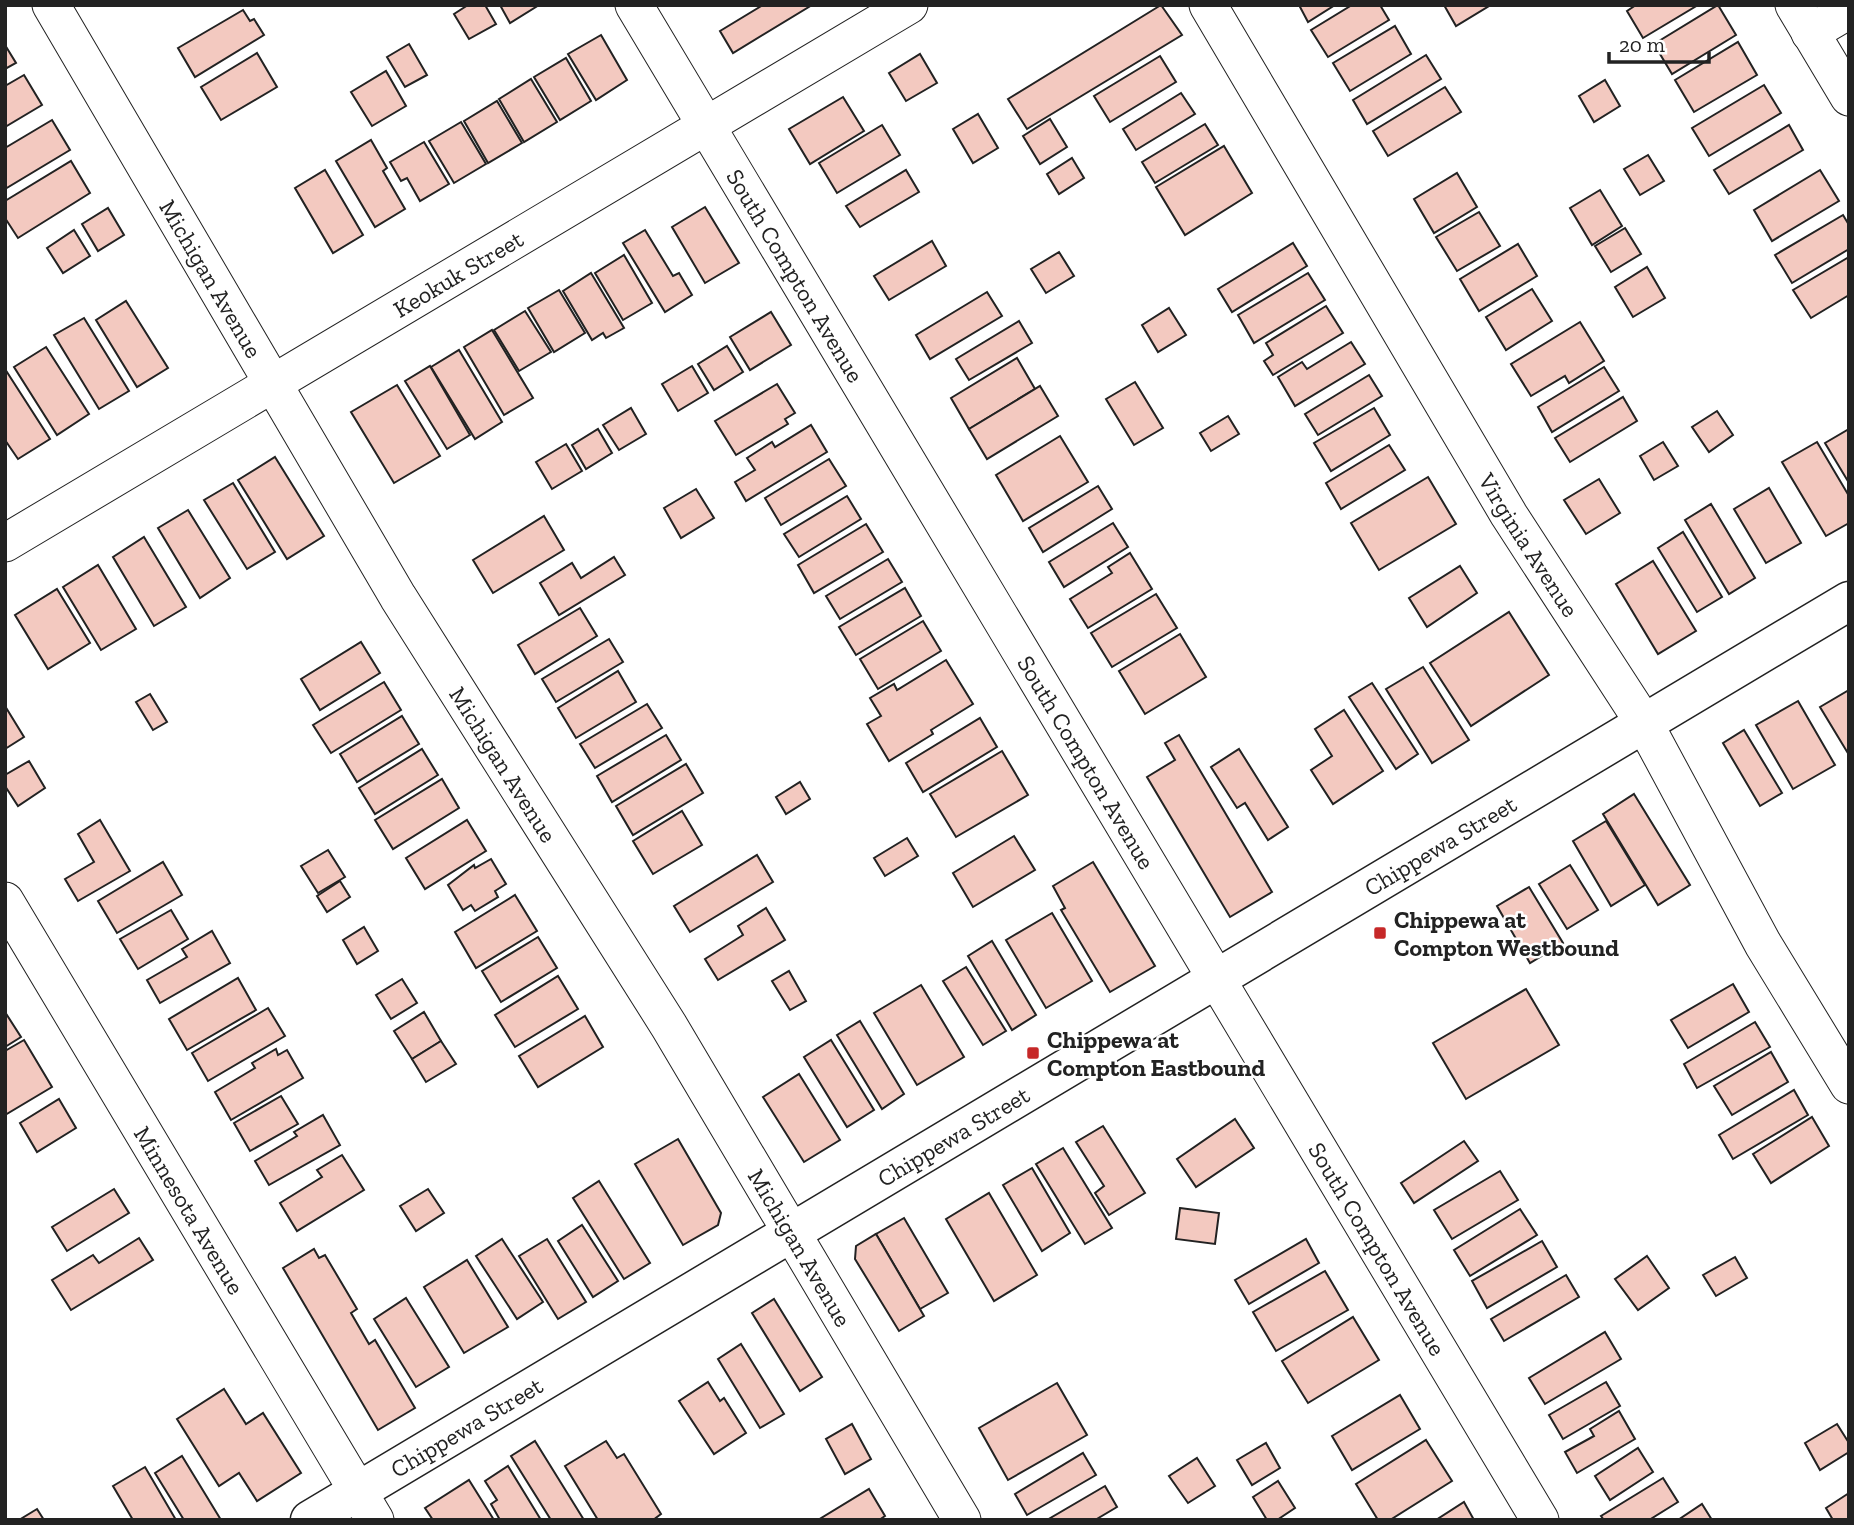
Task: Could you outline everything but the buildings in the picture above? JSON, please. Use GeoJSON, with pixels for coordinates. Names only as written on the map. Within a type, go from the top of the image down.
{"type":"FeatureCollection","features":[{"type":"Feature","properties":{"kind":"main road","name":"Chippewa Street"},"geometry":{"type":"LineString","coordinates":[[310,1520],[367,1506],[792,1234],[1849,601]]}},
{"type":"Feature","properties":{"kind":"street","name":"Michigan Avenue"},"geometry":{"type":"LineString","coordinates":[[51,5],[274,381],[398,597],[669,1026],[962,1520]]}},
{"type":"Feature","properties":{"kind":"street","name":"South Compton Avenue"},"geometry":{"type":"LineString","coordinates":[[634,5],[1540,1520]]}},
{"type":"Feature","properties":{"kind":"street","name":"Keokuk Street"},"geometry":{"type":"LineString","coordinates":[[5,543],[909,5]]}},
{"type":"Feature","properties":{"kind":"street","name":"Virginia Avenue"},"geometry":{"type":"LineString","coordinates":[[1208,5],[1509,515],[1644,723],[1763,944],[1849,1085]]}},
{"type":"Feature","properties":{"kind":"street"},"geometry":{"type":"LineString","coordinates":[[1849,10],[1802,19],[1849,97]]}},
{"type":"Feature","properties":{"kind":"street","name":"Minnesota Avenue"},"geometry":{"type":"LineString","coordinates":[[5,901],[367,1506]]}},
{"type":"Feature","properties":{"kind":"place","name":"Chippewa at Compton Westbound"},"geometry":{"type":"Point","coordinates":[1380,933]}},
{"type":"Feature","properties":{"kind":"place","name":"Chippewa at Compton Eastbound"},"geometry":{"type":"Point","coordinates":[1033,1053]}}]}
